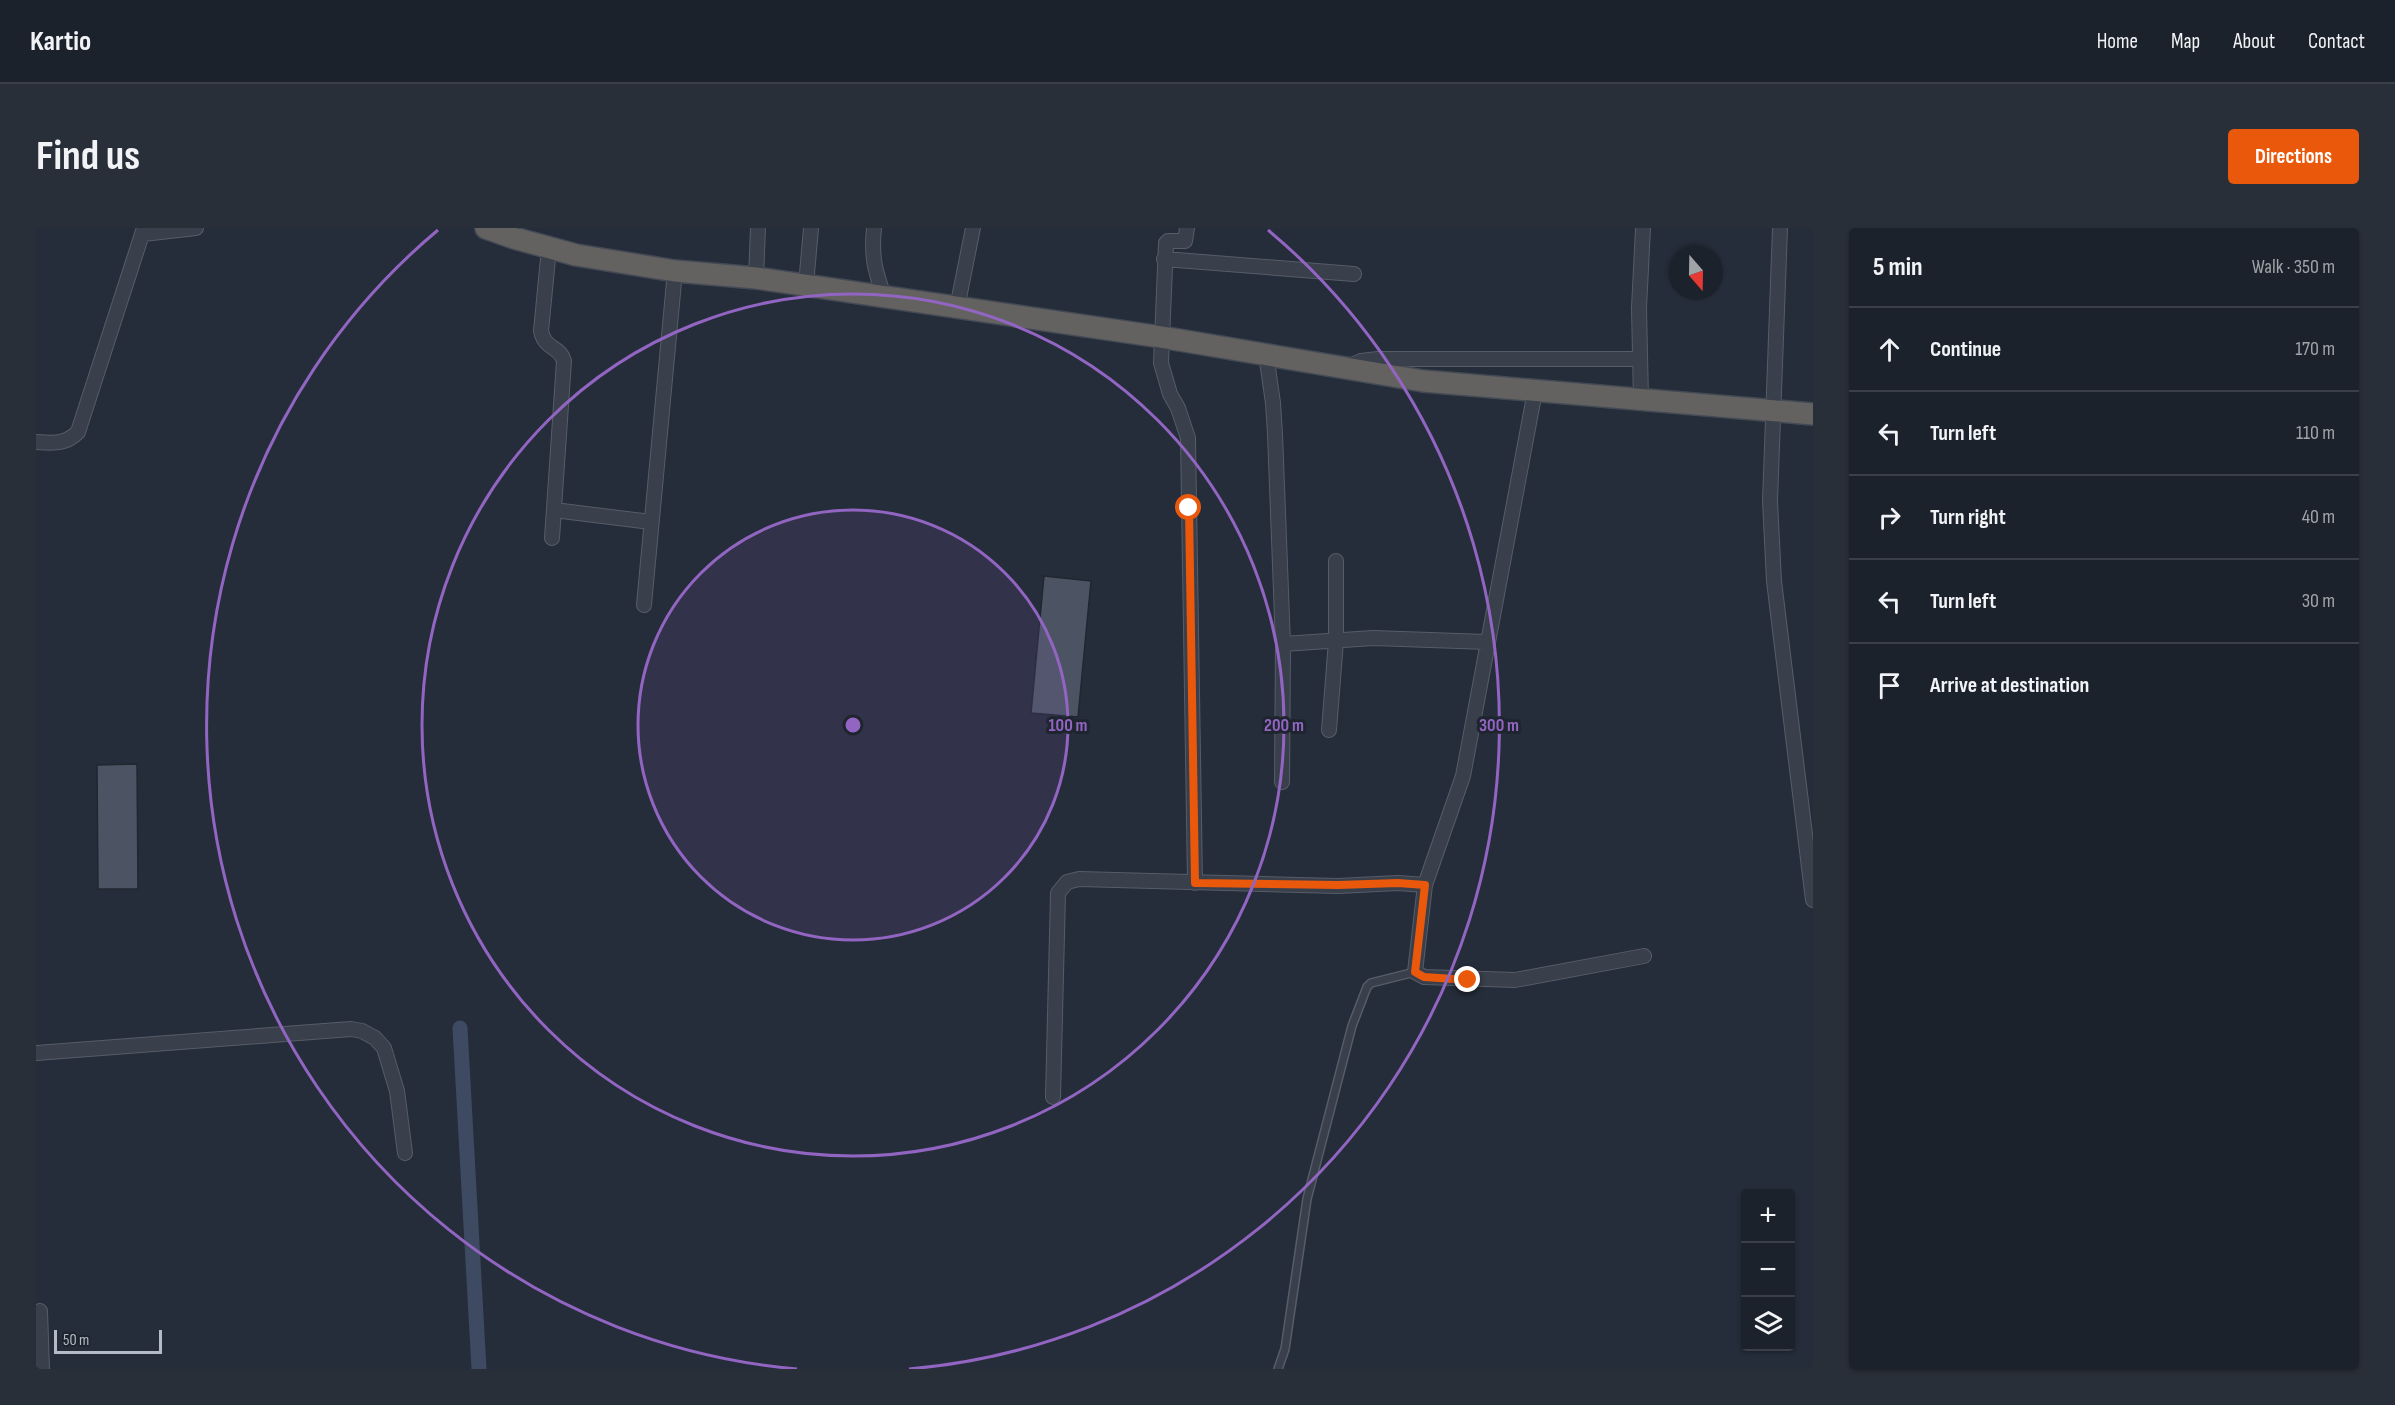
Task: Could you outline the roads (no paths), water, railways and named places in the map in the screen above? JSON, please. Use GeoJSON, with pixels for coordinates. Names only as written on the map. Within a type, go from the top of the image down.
{"type":"FeatureCollection","features":[{"type":"Feature","properties":{"kind":"highway"},"geometry":{"type":"LineString","coordinates":[[486,228],[576,255],[675,271],[806,285],[1161,337],[1423,381],[1813,414]]}},
{"type":"Feature","properties":{"kind":"street"},"geometry":{"type":"LineString","coordinates":[[36,442],[62,443],[72,439],[78,432],[143,231],[196,228]]}},
{"type":"Feature","properties":{"kind":"street"},"geometry":{"type":"LineString","coordinates":[[756,278],[758,228]]}},
{"type":"Feature","properties":{"kind":"street"},"geometry":{"type":"LineString","coordinates":[[806,285],[811,228]]}},
{"type":"Feature","properties":{"kind":"street"},"geometry":{"type":"LineString","coordinates":[[874,228],[872,252],[876,273],[885,298]]}},
{"type":"Feature","properties":{"kind":"street"},"geometry":{"type":"LineString","coordinates":[[957,308],[973,228]]}},
{"type":"Feature","properties":{"kind":"street"},"geometry":{"type":"LineString","coordinates":[[1186,228],[1185,241],[1166,242],[1161,363],[1170,394],[1178,408],[1188,438],[1195,883]]}},
{"type":"Feature","properties":{"kind":"street"},"geometry":{"type":"LineString","coordinates":[[1641,400],[1639,308],[1643,228]]}},
{"type":"Feature","properties":{"kind":"street"},"geometry":{"type":"LineString","coordinates":[[1780,228],[1770,501],[1774,581],[1813,900]]}},
{"type":"Feature","properties":{"kind":"street"},"geometry":{"type":"LineString","coordinates":[[549,248],[541,332],[545,343],[561,353],[564,361],[552,537]]}},
{"type":"Feature","properties":{"kind":"street"},"geometry":{"type":"LineString","coordinates":[[1164,259],[1353,274]]}},
{"type":"Feature","properties":{"kind":"street"},"geometry":{"type":"LineString","coordinates":[[644,605],[675,271]]}},
{"type":"Feature","properties":{"kind":"street"},"geometry":{"type":"LineString","coordinates":[[1266,354],[1273,403],[1283,644],[1282,782]]}},
{"type":"Feature","properties":{"kind":"street"},"geometry":{"type":"LineString","coordinates":[[1343,369],[1361,361],[1378,359],[1640,359]]}},
{"type":"Feature","properties":{"kind":"street"},"geometry":{"type":"LineString","coordinates":[[1535,391],[1462,776],[1425,885],[1415,972],[1424,977],[1515,980],[1644,956]]}},
{"type":"Feature","properties":{"kind":"street"},"geometry":{"type":"LineString","coordinates":[[554,510],[651,522]]}},
{"type":"Feature","properties":{"kind":"street"},"geometry":{"type":"LineString","coordinates":[[1329,730],[1336,640],[1336,561]]}},
{"type":"Feature","properties":{"kind":"street"},"geometry":{"type":"LineString","coordinates":[[1283,644],[1373,638],[1486,642]]}},
{"type":"Feature","properties":{"kind":"street"},"geometry":{"type":"LineString","coordinates":[[1053,1097],[1058,893],[1067,882],[1079,879],[1195,883],[1425,885]]}},
{"type":"Feature","properties":{"kind":"street"},"geometry":{"type":"LineString","coordinates":[[36,1053],[351,1029],[362,1031],[375,1038],[384,1048],[397,1091],[405,1153]]}},
{"type":"Feature","properties":{"kind":"street"},"geometry":{"type":"LineString","coordinates":[[40,1311],[42,1369]]}},
{"type":"Feature","properties":{"kind":"lane"},"geometry":{"type":"LineString","coordinates":[[1279,1368],[1285,1349],[1307,1199],[1352,1026],[1367,987],[1371,983],[1415,972]]}},
{"type":"Feature","properties":{"kind":"waterway"},"geometry":{"type":"LineString","coordinates":[[460,1028],[479,1369]]}}]}
